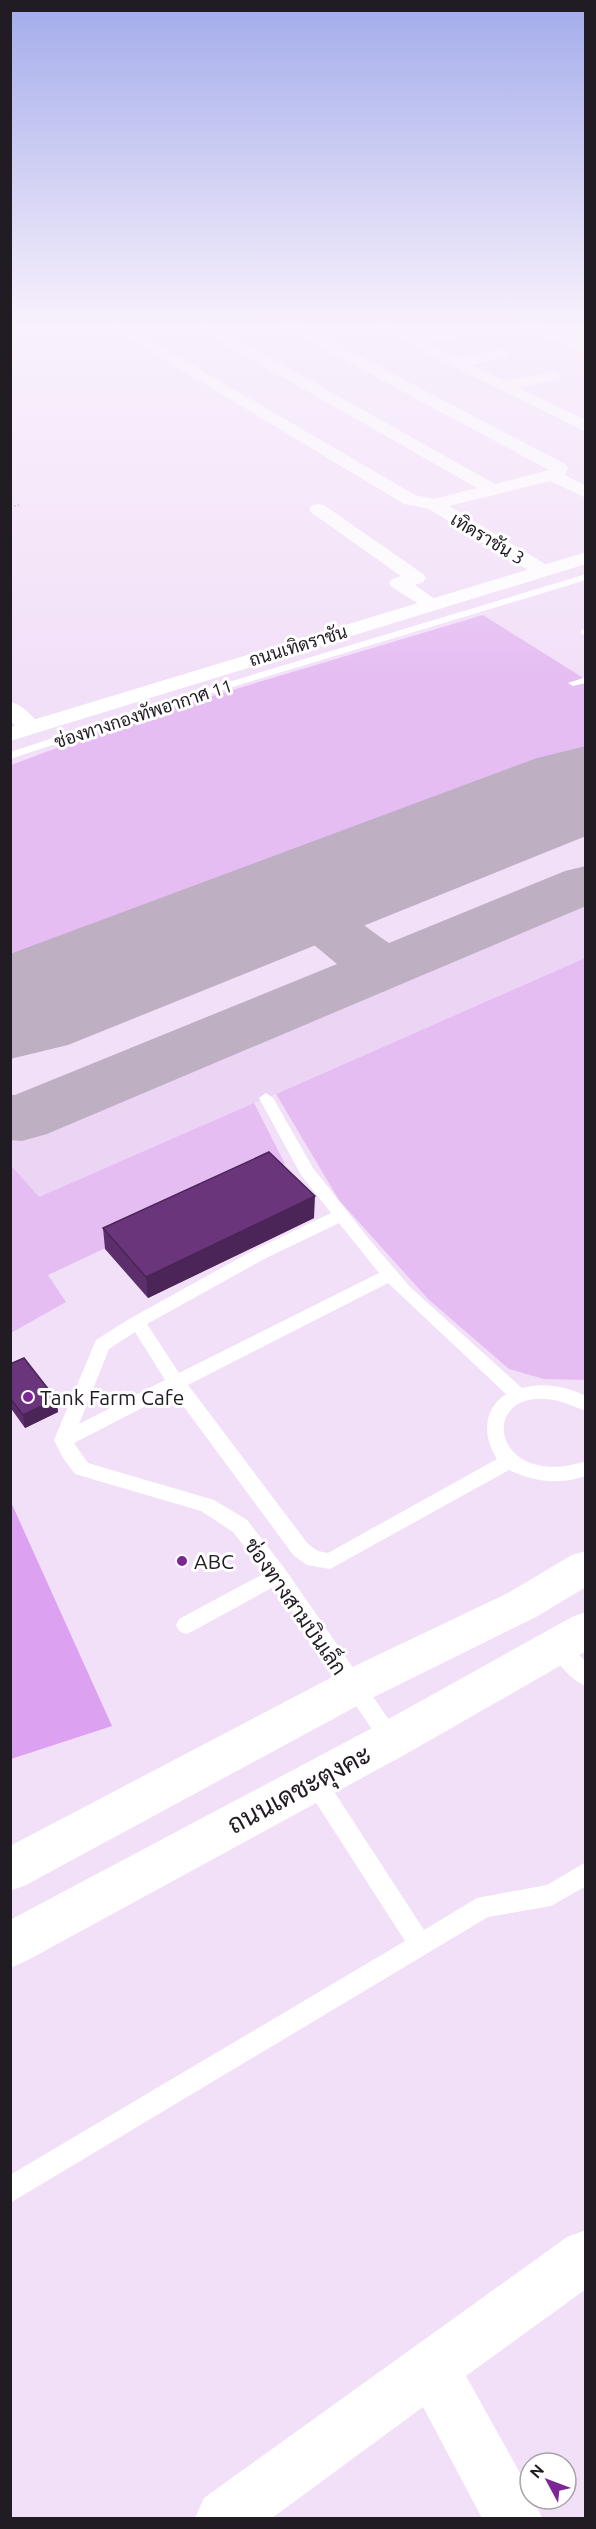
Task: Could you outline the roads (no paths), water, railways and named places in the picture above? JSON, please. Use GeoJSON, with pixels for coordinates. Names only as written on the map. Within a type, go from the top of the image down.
{"type":"FeatureCollection","features":[{"type":"Feature","properties":{"kind":"street"},"geometry":{"type":"LineString","coordinates":[[312,442],[410,500],[434,504],[558,472],[559,468],[510,442]]}},
{"type":"Feature","properties":{"kind":"street"},"geometry":{"type":"LineString","coordinates":[[408,442],[493,490]]}},
{"type":"Feature","properties":{"kind":"street"},"geometry":{"type":"LineString","coordinates":[[552,475],[585,493]]}},
{"type":"Feature","properties":{"kind":"street","name":"เทิดราชัน 3"},"geometry":{"type":"LineString","coordinates":[[434,504],[543,571]]}},
{"type":"Feature","properties":{"kind":"street"},"geometry":{"type":"LineString","coordinates":[[318,509],[416,578],[399,583],[432,604]]}},
{"type":"Feature","properties":{"kind":"street","name":"ถนนเทิดราชัน"},"geometry":{"type":"LineString","coordinates":[[20,731],[585,558]]}},
{"type":"Feature","properties":{"kind":"street"},"geometry":{"type":"LineString","coordinates":[[10,708],[20,731]]}},
{"type":"Feature","properties":{"kind":"street"},"geometry":{"type":"LineString","coordinates":[[10,1870],[354,1687],[522,1605],[585,1567]]}},
{"type":"Feature","properties":{"kind":"street","name":"ถนนเดชะตุงคะ"},"geometry":{"type":"LineString","coordinates":[[10,1945],[391,1740],[576,1651]]}},
{"type":"Feature","properties":{"kind":"street"},"geometry":{"type":"LineString","coordinates":[[224,2518],[585,2256]]}},
{"type":"Feature","properties":{"kind":"street"},"geometry":{"type":"LineString","coordinates":[[432,2368],[513,2518]]}},
{"type":"Feature","properties":{"kind":"lane","name":"ช่องทางกองทัพอากาศ 11"},"geometry":{"type":"LineString","coordinates":[[10,756],[176,701],[585,577]]}},
{"type":"Feature","properties":{"kind":"lane"},"geometry":{"type":"LineString","coordinates":[[573,683],[585,680]]}},
{"type":"Feature","properties":{"kind":"lane"},"geometry":{"type":"LineString","coordinates":[[266,1098],[307,1171],[390,1275],[519,1396]]}},
{"type":"Feature","properties":{"kind":"lane"},"geometry":{"type":"LineString","coordinates":[[63,1440],[102,1346],[137,1322],[260,1254],[341,1215]]}},
{"type":"Feature","properties":{"kind":"lane"},"geometry":{"type":"LineString","coordinates":[[63,1440],[390,1275]]}},
{"type":"Feature","properties":{"kind":"lane"},"geometry":{"type":"LineString","coordinates":[[137,1322],[177,1384],[301,1550],[314,1559],[330,1561],[510,1460]]}},
{"type":"Feature","properties":{"kind":"lane"},"geometry":{"type":"LineString","coordinates":[[585,1404],[576,1398],[546,1390],[519,1396],[505,1405],[496,1417],[495,1425],[499,1447],[510,1460],[524,1469],[540,1475],[559,1476],[575,1473],[585,1468]]}},
{"type":"Feature","properties":{"kind":"lane","name":"ช่องทางสามบินเล็ก"},"geometry":{"type":"LineString","coordinates":[[63,1440],[69,1453],[82,1469],[207,1505],[240,1526],[278,1575],[391,1740]]}},
{"type":"Feature","properties":{"kind":"lane"},"geometry":{"type":"LineString","coordinates":[[186,1625],[278,1575]]}},
{"type":"Feature","properties":{"kind":"lane"},"geometry":{"type":"LineString","coordinates":[[314,1780],[420,1944]]}},
{"type":"Feature","properties":{"kind":"lane"},"geometry":{"type":"LineString","coordinates":[[10,2190],[485,1906],[551,1895],[585,1873]]}},
{"type":"Feature","properties":{"kind":"place","name":"Tank Farm Cafe"},"geometry":{"type":"Point","coordinates":[28,1397]}},
{"type":"Feature","properties":{"kind":"place","name":"ABC"},"geometry":{"type":"Point","coordinates":[182,1561]}}]}
